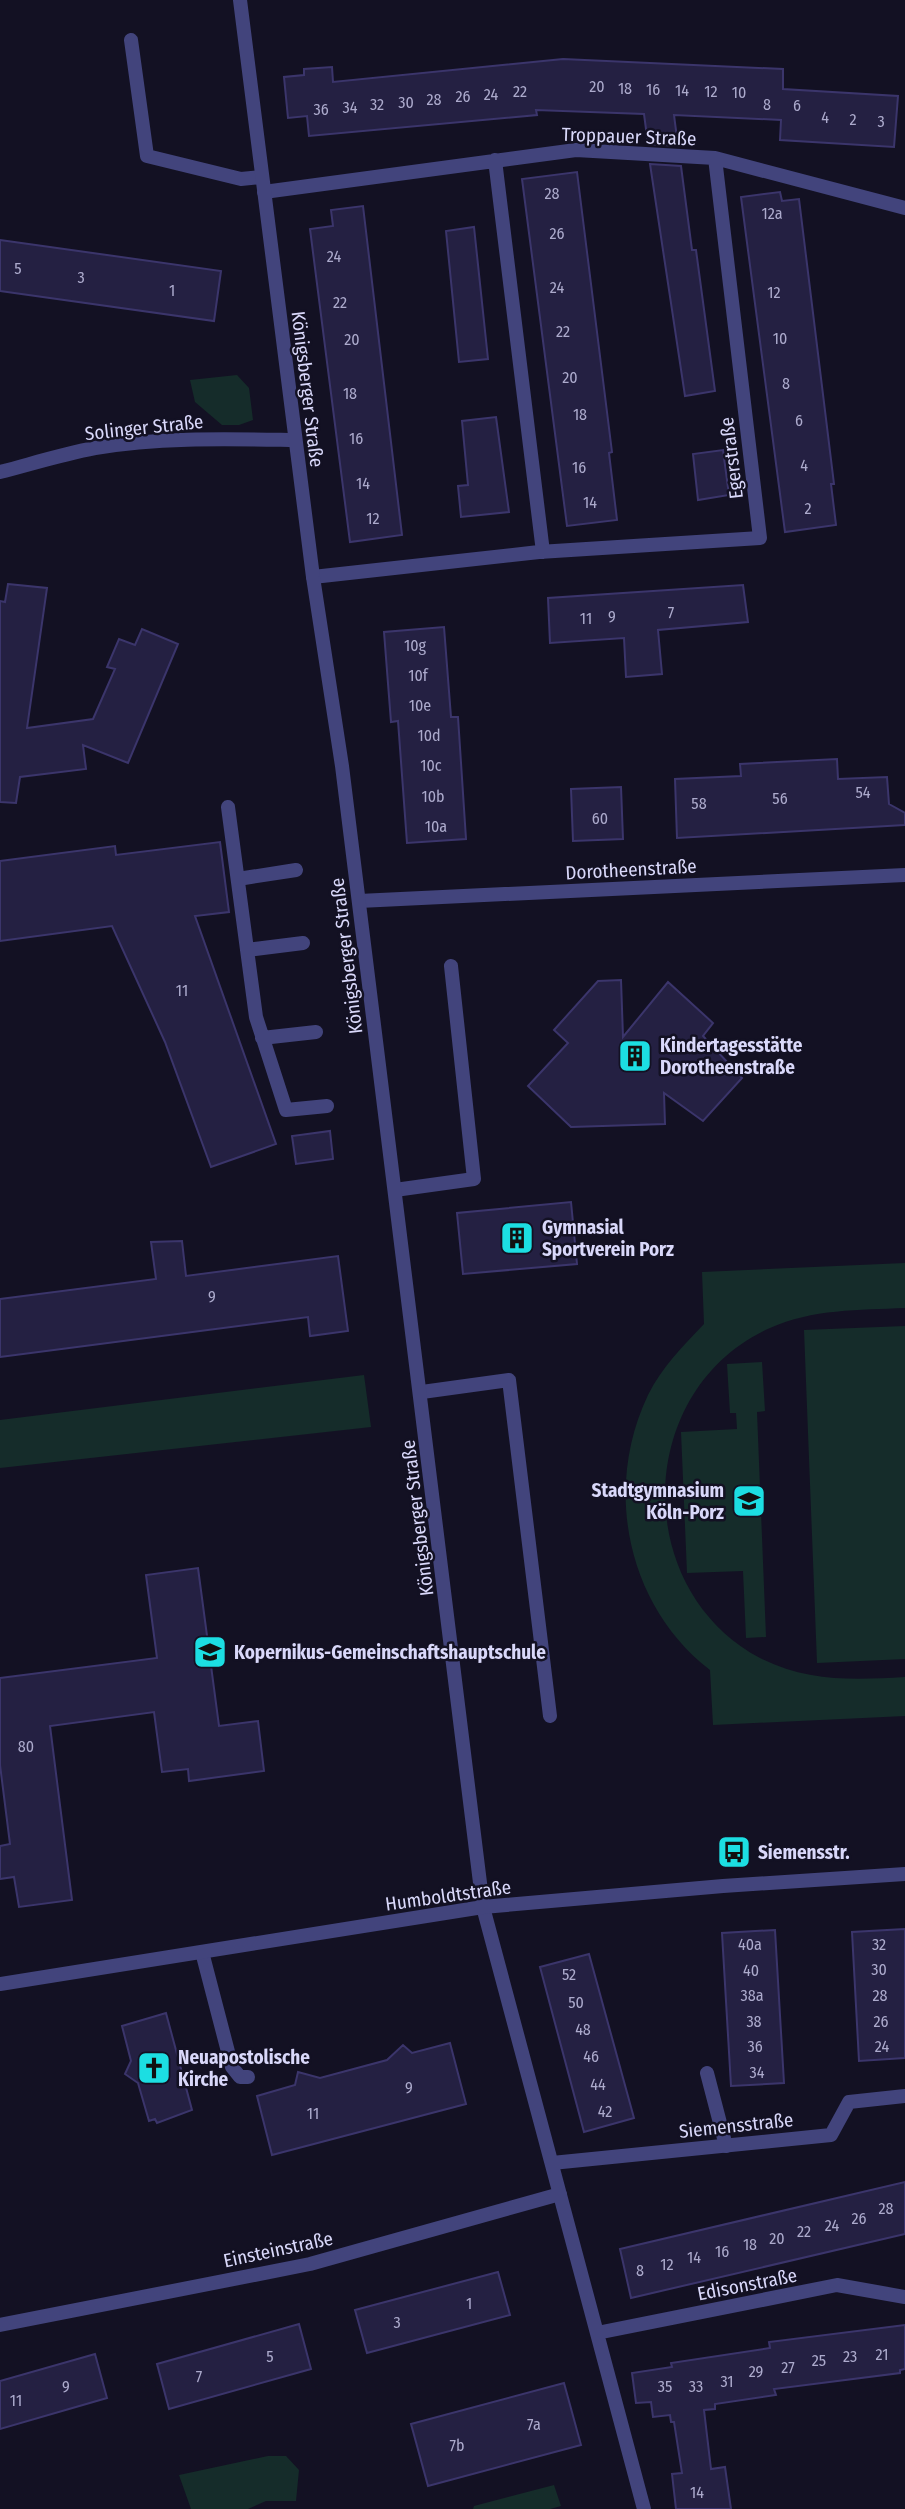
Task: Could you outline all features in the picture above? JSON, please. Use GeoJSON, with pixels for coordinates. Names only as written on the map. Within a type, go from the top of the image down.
{"type":"FeatureCollection","features":[{"type":"Feature","properties":{"kind":"street","name":"Königsberger Straße"},"geometry":{"type":"LineString","coordinates":[[240,0],[295,440],[359,901],[422,1392],[483,1908]]}},
{"type":"Feature","properties":{"kind":"street"},"geometry":{"type":"LineString","coordinates":[[131,40],[147,156],[241,179],[262,177]]}},
{"type":"Feature","properties":{"kind":"street","name":"Troppauer Straße"},"geometry":{"type":"LineString","coordinates":[[264,192],[576,150],[715,158],[905,208]]}},
{"type":"Feature","properties":{"kind":"street","name":"Egerstraße"},"geometry":{"type":"LineString","coordinates":[[313,577],[543,552],[760,538],[715,158]]}},
{"type":"Feature","properties":{"kind":"street"},"geometry":{"type":"LineString","coordinates":[[495,160],[543,552]]}},
{"type":"Feature","properties":{"kind":"street","name":"Solinger Straße"},"geometry":{"type":"LineString","coordinates":[[0,472],[93,448],[194,439],[295,440]]}},
{"type":"Feature","properties":{"kind":"street"},"geometry":{"type":"LineString","coordinates":[[228,807],[256,1017],[262,1038],[286,1110],[327,1106]]}},
{"type":"Feature","properties":{"kind":"street"},"geometry":{"type":"LineString","coordinates":[[238,879],[296,870]]}},
{"type":"Feature","properties":{"kind":"street","name":"Dorotheenstraße"},"geometry":{"type":"LineString","coordinates":[[359,901],[905,875]]}},
{"type":"Feature","properties":{"kind":"street"},"geometry":{"type":"LineString","coordinates":[[247,950],[303,943]]}},
{"type":"Feature","properties":{"kind":"street"},"geometry":{"type":"LineString","coordinates":[[395,1190],[474,1180],[451,966]]}},
{"type":"Feature","properties":{"kind":"street"},"geometry":{"type":"LineString","coordinates":[[262,1038],[316,1032]]}},
{"type":"Feature","properties":{"kind":"street"},"geometry":{"type":"LineString","coordinates":[[422,1392],[509,1380],[550,1716]]}},
{"type":"Feature","properties":{"kind":"street","name":"Humboldtstraße"},"geometry":{"type":"LineString","coordinates":[[0,1984],[483,1908],[723,1885],[905,1874]]}},
{"type":"Feature","properties":{"kind":"street"},"geometry":{"type":"LineString","coordinates":[[483,1908],[644,2509]]}},
{"type":"Feature","properties":{"kind":"street"},"geometry":{"type":"LineString","coordinates":[[202,1952],[232,2067],[240,2077],[248,2077]]}},
{"type":"Feature","properties":{"kind":"street"},"geometry":{"type":"LineString","coordinates":[[707,2073],[726,2146]]}},
{"type":"Feature","properties":{"kind":"street","name":"Siemensstraße"},"geometry":{"type":"LineString","coordinates":[[552,2163],[831,2136],[849,2102],[905,2096]]}},
{"type":"Feature","properties":{"kind":"street","name":"Einsteinstraße"},"geometry":{"type":"LineString","coordinates":[[0,2325],[310,2264],[560,2194]]}},
{"type":"Feature","properties":{"kind":"street","name":"Edisonstraße"},"geometry":{"type":"LineString","coordinates":[[597,2333],[837,2286],[905,2297]]}},
{"type":"Feature","properties":{"kind":"green space"},"geometry":{"type":"Polygon","coordinates":[[[237,375],[249,388],[253,420],[239,425],[222,425],[195,402],[190,380],[237,375]]]}},
{"type":"Feature","properties":{"kind":"green space"},"geometry":{"type":"Polygon","coordinates":[[[905,1263],[905,1308],[853,1310],[802,1317],[770,1328],[725,1357],[693,1396],[673,1441],[665,1490],[670,1539],[688,1586],[718,1627],[760,1658],[795,1672],[849,1679],[905,1677],[905,1716],[713,1725],[710,1670],[682,1644],[659,1613],[642,1580],[631,1544],[626,1506],[627,1469],[634,1431],[648,1395],[666,1366],[704,1324],[702,1272],[905,1263]]]}},
{"type":"Feature","properties":{"kind":"green space"},"geometry":{"type":"Polygon","coordinates":[[[905,1326],[905,1659],[817,1663],[804,1330],[905,1326]]]}},
{"type":"Feature","properties":{"kind":"green space"},"geometry":{"type":"Polygon","coordinates":[[[762,1362],[765,1411],[757,1412],[766,1637],[746,1638],[743,1571],[687,1573],[681,1432],[737,1429],[736,1413],[730,1413],[727,1364],[762,1362]]]}},
{"type":"Feature","properties":{"kind":"green space"},"geometry":{"type":"Polygon","coordinates":[[[364,1375],[371,1427],[0,1468],[0,1420],[364,1375]]]}},
{"type":"Feature","properties":{"kind":"green space"},"geometry":{"type":"Polygon","coordinates":[[[268,2456],[286,2456],[299,2470],[296,2501],[266,2501],[248,2509],[191,2509],[179,2475],[268,2456]]]}},
{"type":"Feature","properties":{"kind":"green space"},"geometry":{"type":"Polygon","coordinates":[[[554,2485],[561,2506],[550,2509],[473,2509],[474,2506],[554,2485]]]}},
{"type":"Feature","properties":{"kind":"building"},"geometry":{"type":"Polygon","coordinates":[[[563,59],[783,69],[783,89],[898,96],[894,147],[780,140],[781,120],[674,115],[678,146],[648,144],[644,114],[536,110],[537,115],[309,136],[307,116],[288,118],[284,77],[304,75],[304,69],[332,67],[333,82],[563,59]]]}},
{"type":"Feature","properties":{"kind":"building"},"geometry":{"type":"Polygon","coordinates":[[[650,164],[681,166],[692,250],[696,250],[715,391],[685,396],[650,164]]]}},
{"type":"Feature","properties":{"kind":"building"},"geometry":{"type":"Polygon","coordinates":[[[577,172],[612,452],[609,453],[617,520],[567,526],[522,179],[577,172]]]}},
{"type":"Feature","properties":{"kind":"building"},"geometry":{"type":"Polygon","coordinates":[[[780,192],[782,201],[799,199],[834,484],[831,484],[836,525],[785,532],[741,197],[780,192]]]}},
{"type":"Feature","properties":{"kind":"building"},"geometry":{"type":"Polygon","coordinates":[[[363,206],[402,535],[350,542],[310,229],[333,226],[331,210],[363,206]]]}},
{"type":"Feature","properties":{"kind":"building"},"geometry":{"type":"Polygon","coordinates":[[[474,227],[488,359],[459,362],[446,231],[474,227]]]}},
{"type":"Feature","properties":{"kind":"building"},"geometry":{"type":"Polygon","coordinates":[[[0,240],[221,271],[214,321],[0,291],[0,240]]]}},
{"type":"Feature","properties":{"kind":"building"},"geometry":{"type":"Polygon","coordinates":[[[496,417],[509,512],[461,517],[458,486],[468,485],[462,421],[496,417]]]}},
{"type":"Feature","properties":{"kind":"building"},"geometry":{"type":"Polygon","coordinates":[[[723,450],[729,495],[698,500],[693,454],[723,450]]]}},
{"type":"Feature","properties":{"kind":"building"},"geometry":{"type":"Polygon","coordinates":[[[8,584],[47,588],[27,728],[93,719],[115,669],[107,667],[119,639],[135,645],[142,629],[178,644],[128,763],[83,745],[86,769],[20,777],[16,803],[0,802],[0,601],[5,602],[8,584]]]}},
{"type":"Feature","properties":{"kind":"building"},"geometry":{"type":"Polygon","coordinates":[[[743,585],[748,622],[658,630],[662,674],[626,677],[624,638],[550,643],[548,598],[743,585]]]}},
{"type":"Feature","properties":{"kind":"building"},"geometry":{"type":"Polygon","coordinates":[[[444,627],[451,717],[458,717],[466,839],[407,843],[398,721],[391,722],[384,632],[444,627]]]}},
{"type":"Feature","properties":{"kind":"building"},"geometry":{"type":"Polygon","coordinates":[[[837,759],[838,779],[887,777],[889,804],[905,813],[905,825],[677,838],[675,779],[741,776],[740,764],[837,759]]]}},
{"type":"Feature","properties":{"kind":"building"},"geometry":{"type":"Polygon","coordinates":[[[621,787],[623,839],[573,841],[571,789],[621,787]]]}},
{"type":"Feature","properties":{"kind":"building"},"geometry":{"type":"Polygon","coordinates":[[[220,842],[229,912],[195,916],[276,1144],[211,1167],[165,1042],[112,926],[0,941],[0,861],[115,846],[116,855],[220,842]]]}},
{"type":"Feature","properties":{"kind":"building","name":"Kindertagesstätte Dorotheenstraße"},"geometry":{"type":"Polygon","coordinates":[[[621,980],[623,1037],[668,982],[713,1023],[703,1036],[742,1078],[703,1121],[664,1093],[665,1124],[571,1127],[528,1086],[568,1043],[554,1030],[598,981],[621,980]]]}},
{"type":"Feature","properties":{"kind":"building"},"geometry":{"type":"Polygon","coordinates":[[[330,1131],[333,1159],[296,1164],[292,1136],[330,1131]]]}},
{"type":"Feature","properties":{"kind":"building","name":"Gymnasial Sportverein Porz"},"geometry":{"type":"Polygon","coordinates":[[[571,1202],[577,1264],[463,1274],[457,1213],[571,1202]]]}},
{"type":"Feature","properties":{"kind":"building"},"geometry":{"type":"Polygon","coordinates":[[[182,1241],[186,1276],[338,1256],[348,1331],[310,1336],[308,1317],[0,1357],[0,1299],[156,1279],[151,1242],[182,1241]]]}},
{"type":"Feature","properties":{"kind":"building"},"geometry":{"type":"Polygon","coordinates":[[[198,1568],[219,1726],[258,1721],[264,1771],[189,1781],[188,1769],[162,1772],[154,1712],[50,1726],[72,1900],[19,1907],[14,1877],[0,1879],[0,1846],[10,1844],[0,1765],[0,1678],[157,1658],[146,1575],[198,1568]]]}},
{"type":"Feature","properties":{"kind":"building"},"geometry":{"type":"Polygon","coordinates":[[[905,1929],[905,2058],[859,2061],[852,1932],[905,1929]]]}},
{"type":"Feature","properties":{"kind":"building"},"geometry":{"type":"Polygon","coordinates":[[[775,1930],[784,2083],[731,2086],[722,1933],[775,1930]]]}},
{"type":"Feature","properties":{"kind":"building"},"geometry":{"type":"Polygon","coordinates":[[[589,1954],[634,2118],[584,2132],[540,1967],[589,1954]]]}},
{"type":"Feature","properties":{"kind":"building","name":"Neuapostolische Kirche"},"geometry":{"type":"Polygon","coordinates":[[[166,2013],[192,2110],[157,2123],[155,2119],[149,2121],[138,2083],[125,2074],[131,2061],[122,2026],[166,2013]]]}},
{"type":"Feature","properties":{"kind":"building"},"geometry":{"type":"Polygon","coordinates":[[[450,2043],[466,2104],[272,2155],[257,2096],[295,2085],[298,2072],[320,2078],[387,2060],[403,2045],[412,2053],[450,2043]]]}},
{"type":"Feature","properties":{"kind":"building"},"geometry":{"type":"Polygon","coordinates":[[[905,2182],[905,2234],[631,2298],[620,2249],[905,2182]]]}},
{"type":"Feature","properties":{"kind":"building"},"geometry":{"type":"Polygon","coordinates":[[[498,2272],[510,2315],[367,2353],[355,2310],[498,2272]]]}},
{"type":"Feature","properties":{"kind":"building"},"geometry":{"type":"Polygon","coordinates":[[[299,2324],[311,2369],[169,2409],[157,2364],[299,2324]]]}},
{"type":"Feature","properties":{"kind":"building"},"geometry":{"type":"Polygon","coordinates":[[[905,2325],[905,2369],[900,2370],[900,2373],[774,2389],[776,2395],[715,2404],[715,2409],[704,2410],[711,2469],[725,2467],[731,2509],[676,2509],[672,2474],[682,2473],[674,2422],[671,2422],[670,2415],[653,2417],[651,2402],[636,2403],[632,2373],[672,2367],[671,2363],[770,2348],[769,2342],[905,2325]]]}},
{"type":"Feature","properties":{"kind":"building"},"geometry":{"type":"Polygon","coordinates":[[[95,2354],[107,2398],[0,2429],[0,2381],[95,2354]]]}},
{"type":"Feature","properties":{"kind":"building"},"geometry":{"type":"Polygon","coordinates":[[[564,2383],[581,2445],[428,2486],[411,2424],[564,2383]]]}},
{"type":"Feature","properties":{"kind":"place","name":"Kindertagesstätte Dorotheenstraße"},"geometry":{"type":"Point","coordinates":[635,1056]}},
{"type":"Feature","properties":{"kind":"place","name":"Gymnasial Sportverein Porz"},"geometry":{"type":"Point","coordinates":[517,1238]}},
{"type":"Feature","properties":{"kind":"place","name":"Stadtgymnasium Köln-Porz"},"geometry":{"type":"Point","coordinates":[749,1501]}},
{"type":"Feature","properties":{"kind":"place","name":"Kopernikus-Gemeinschaftshauptschule"},"geometry":{"type":"Point","coordinates":[210,1652]}},
{"type":"Feature","properties":{"kind":"place","name":"Siemensstr."},"geometry":{"type":"Point","coordinates":[734,1852]}},
{"type":"Feature","properties":{"kind":"place","name":"Neuapostolische Kirche"},"geometry":{"type":"Point","coordinates":[154,2068]}}]}
